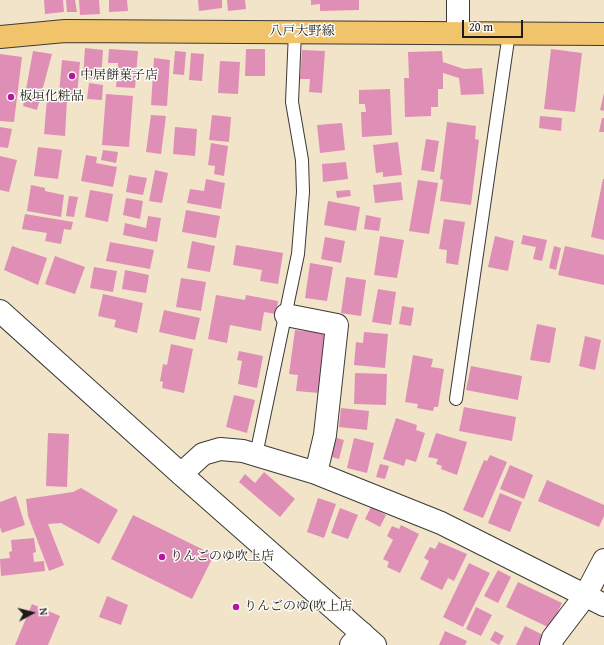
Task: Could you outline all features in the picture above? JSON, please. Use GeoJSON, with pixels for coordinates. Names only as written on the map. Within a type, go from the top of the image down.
{"type":"FeatureCollection","features":[{"type":"Feature","properties":{"kind":"main road","name":"八戸大野線"},"geometry":{"type":"LineString","coordinates":[[0,37],[65,31],[604,34]]}},
{"type":"Feature","properties":{"kind":"street"},"geometry":{"type":"LineString","coordinates":[[458,0],[458,32]]}},
{"type":"Feature","properties":{"kind":"street"},"geometry":{"type":"LineString","coordinates":[[0,311],[181,474],[362,641]]}},
{"type":"Feature","properties":{"kind":"street"},"geometry":{"type":"LineString","coordinates":[[286,315],[337,325],[325,436],[316,473]]}},
{"type":"Feature","properties":{"kind":"street"},"geometry":{"type":"LineString","coordinates":[[181,474],[203,454],[220,449],[243,450],[316,473],[441,524],[594,601]]}},
{"type":"Feature","properties":{"kind":"street"},"geometry":{"type":"LineString","coordinates":[[551,645],[553,638],[594,601],[604,560]]}},
{"type":"Feature","properties":{"kind":"lane"},"geometry":{"type":"LineString","coordinates":[[256,455],[298,254],[303,192],[302,160],[292,102],[295,32]]}},
{"type":"Feature","properties":{"kind":"lane"},"geometry":{"type":"LineString","coordinates":[[456,400],[509,33]]}},
{"type":"Feature","properties":{"kind":"building"},"geometry":{"type":"Polygon","coordinates":[[[44,0],[63,0],[64,12],[45,14],[44,0]]]}},
{"type":"Feature","properties":{"kind":"building"},"geometry":{"type":"Polygon","coordinates":[[[66,0],[75,0],[77,12],[67,12],[66,0]]]}},
{"type":"Feature","properties":{"kind":"building"},"geometry":{"type":"Polygon","coordinates":[[[79,0],[99,0],[100,14],[80,15],[79,0]]]}},
{"type":"Feature","properties":{"kind":"building"},"geometry":{"type":"Polygon","coordinates":[[[109,0],[127,0],[128,11],[109,12],[109,0]]]}},
{"type":"Feature","properties":{"kind":"building"},"geometry":{"type":"Polygon","coordinates":[[[198,0],[222,0],[222,8],[199,11],[198,0]]]}},
{"type":"Feature","properties":{"kind":"building"},"geometry":{"type":"Polygon","coordinates":[[[227,0],[245,0],[246,9],[228,11],[227,0]]]}},
{"type":"Feature","properties":{"kind":"building"},"geometry":{"type":"Polygon","coordinates":[[[311,0],[359,0],[359,10],[320,11],[320,4],[311,5],[311,0]]]}},
{"type":"Feature","properties":{"kind":"building"},"geometry":{"type":"Polygon","coordinates":[[[85,48],[103,50],[101,79],[83,78],[85,48]]]}},
{"type":"Feature","properties":{"kind":"building"},"geometry":{"type":"Polygon","coordinates":[[[109,49],[138,51],[135,88],[116,87],[118,63],[108,63],[109,49]]]}},
{"type":"Feature","properties":{"kind":"building"},"geometry":{"type":"Polygon","coordinates":[[[246,49],[265,49],[265,76],[245,76],[246,49]]]}},
{"type":"Feature","properties":{"kind":"building"},"geometry":{"type":"Polygon","coordinates":[[[551,49],[582,53],[575,112],[544,109],[551,49]]]}},
{"type":"Feature","properties":{"kind":"building"},"geometry":{"type":"Polygon","coordinates":[[[302,50],[325,51],[322,93],[309,92],[310,79],[300,79],[302,50]]]}},
{"type":"Feature","properties":{"kind":"building"},"geometry":{"type":"Polygon","coordinates":[[[33,51],[52,54],[37,110],[23,106],[33,51]]]}},
{"type":"Feature","properties":{"kind":"building"},"geometry":{"type":"Polygon","coordinates":[[[175,51],[186,52],[184,75],[173,74],[175,51]]]}},
{"type":"Feature","properties":{"kind":"building"},"geometry":{"type":"Polygon","coordinates":[[[442,51],[443,62],[464,69],[482,68],[484,94],[461,95],[459,78],[443,73],[443,89],[438,89],[438,107],[431,107],[431,116],[405,117],[404,78],[409,78],[408,52],[442,51]]]}},
{"type":"Feature","properties":{"kind":"building"},"geometry":{"type":"Polygon","coordinates":[[[191,53],[204,54],[202,81],[189,80],[191,53]]]}},
{"type":"Feature","properties":{"kind":"building"},"geometry":{"type":"Polygon","coordinates":[[[0,54],[22,57],[14,122],[0,121],[0,54]]]}},
{"type":"Feature","properties":{"kind":"building"},"geometry":{"type":"Polygon","coordinates":[[[154,58],[170,60],[167,106],[151,105],[154,58]]]}},
{"type":"Feature","properties":{"kind":"building"},"geometry":{"type":"Polygon","coordinates":[[[62,60],[80,62],[77,95],[59,94],[62,60]]]}},
{"type":"Feature","properties":{"kind":"building"},"geometry":{"type":"Polygon","coordinates":[[[220,61],[240,62],[238,94],[218,93],[220,61]]]}},
{"type":"Feature","properties":{"kind":"building"},"geometry":{"type":"Polygon","coordinates":[[[89,83],[103,85],[102,100],[87,99],[89,83]]]}},
{"type":"Feature","properties":{"kind":"building"},"geometry":{"type":"Polygon","coordinates":[[[390,89],[392,135],[362,137],[361,112],[366,112],[365,104],[359,104],[359,90],[390,89]]]}},
{"type":"Feature","properties":{"kind":"building"},"geometry":{"type":"Polygon","coordinates":[[[604,93],[604,111],[600,110],[604,93]]]}},
{"type":"Feature","properties":{"kind":"building"},"geometry":{"type":"Polygon","coordinates":[[[106,94],[133,96],[129,147],[102,145],[106,94]]]}},
{"type":"Feature","properties":{"kind":"building"},"geometry":{"type":"Polygon","coordinates":[[[47,99],[67,100],[65,136],[44,134],[47,99]]]}},
{"type":"Feature","properties":{"kind":"building"},"geometry":{"type":"Polygon","coordinates":[[[151,115],[166,116],[161,154],[146,152],[151,115]]]}},
{"type":"Feature","properties":{"kind":"building"},"geometry":{"type":"Polygon","coordinates":[[[212,115],[231,117],[229,142],[209,140],[212,115]]]}},
{"type":"Feature","properties":{"kind":"building"},"geometry":{"type":"Polygon","coordinates":[[[540,116],[562,118],[561,131],[539,128],[540,116]]]}},
{"type":"Feature","properties":{"kind":"building"},"geometry":{"type":"Polygon","coordinates":[[[602,118],[604,118],[604,132],[599,132],[602,118]]]}},
{"type":"Feature","properties":{"kind":"building"},"geometry":{"type":"Polygon","coordinates":[[[447,122],[476,126],[475,139],[479,140],[471,205],[440,201],[443,180],[440,179],[447,122]]]}},
{"type":"Feature","properties":{"kind":"building"},"geometry":{"type":"Polygon","coordinates":[[[342,123],[345,150],[320,153],[317,125],[342,123]]]}},
{"type":"Feature","properties":{"kind":"building"},"geometry":{"type":"Polygon","coordinates":[[[0,127],[12,129],[8,148],[0,147],[0,127]]]}},
{"type":"Feature","properties":{"kind":"building"},"geometry":{"type":"Polygon","coordinates":[[[175,127],[197,129],[195,156],[173,154],[175,127]]]}},
{"type":"Feature","properties":{"kind":"building"},"geometry":{"type":"Polygon","coordinates":[[[426,139],[439,141],[434,172],[421,170],[426,139]]]}},
{"type":"Feature","properties":{"kind":"building"},"geometry":{"type":"Polygon","coordinates":[[[398,142],[402,175],[383,177],[383,172],[376,173],[373,145],[398,142]]]}},
{"type":"Feature","properties":{"kind":"building"},"geometry":{"type":"Polygon","coordinates":[[[211,143],[228,146],[224,176],[214,174],[215,166],[208,165],[211,143]]]}},
{"type":"Feature","properties":{"kind":"building"},"geometry":{"type":"Polygon","coordinates":[[[38,147],[62,150],[58,179],[34,176],[38,147]]]}},
{"type":"Feature","properties":{"kind":"building"},"geometry":{"type":"Polygon","coordinates":[[[103,150],[118,152],[116,163],[101,160],[103,150]]]}},
{"type":"Feature","properties":{"kind":"building"},"geometry":{"type":"Polygon","coordinates":[[[86,155],[97,157],[96,163],[117,167],[113,187],[81,181],[86,155]]]}},
{"type":"Feature","properties":{"kind":"building"},"geometry":{"type":"Polygon","coordinates":[[[0,156],[17,160],[9,192],[0,190],[0,156]]]}},
{"type":"Feature","properties":{"kind":"building"},"geometry":{"type":"Polygon","coordinates":[[[346,162],[348,179],[323,182],[322,164],[346,162]]]}},
{"type":"Feature","properties":{"kind":"building"},"geometry":{"type":"Polygon","coordinates":[[[155,170],[168,173],[162,203],[149,201],[155,170]]]}},
{"type":"Feature","properties":{"kind":"building"},"geometry":{"type":"Polygon","coordinates":[[[129,175],[147,178],[143,195],[126,192],[129,175]]]}},
{"type":"Feature","properties":{"kind":"building"},"geometry":{"type":"Polygon","coordinates":[[[206,179],[225,183],[221,209],[187,203],[190,189],[204,191],[206,179]]]}},
{"type":"Feature","properties":{"kind":"building"},"geometry":{"type":"Polygon","coordinates":[[[604,179],[604,240],[591,237],[604,179]]]}},
{"type":"Feature","properties":{"kind":"building"},"geometry":{"type":"Polygon","coordinates":[[[418,180],[438,183],[429,234],[409,231],[418,180]]]}},
{"type":"Feature","properties":{"kind":"building"},"geometry":{"type":"Polygon","coordinates":[[[401,182],[403,200],[375,203],[373,185],[401,182]]]}},
{"type":"Feature","properties":{"kind":"building"},"geometry":{"type":"Polygon","coordinates":[[[31,185],[45,188],[45,191],[64,195],[61,217],[27,211],[31,185]]]}},
{"type":"Feature","properties":{"kind":"building"},"geometry":{"type":"Polygon","coordinates":[[[90,190],[113,194],[108,222],[85,217],[90,190]]]}},
{"type":"Feature","properties":{"kind":"building"},"geometry":{"type":"Polygon","coordinates":[[[350,190],[351,196],[337,198],[336,191],[350,190]]]}},
{"type":"Feature","properties":{"kind":"building"},"geometry":{"type":"Polygon","coordinates":[[[69,196],[78,197],[74,217],[66,216],[69,196]]]}},
{"type":"Feature","properties":{"kind":"building"},"geometry":{"type":"Polygon","coordinates":[[[126,198],[143,201],[140,219],[123,215],[126,198]]]}},
{"type":"Feature","properties":{"kind":"building"},"geometry":{"type":"Polygon","coordinates":[[[328,201],[360,207],[356,231],[324,225],[328,201]]]}},
{"type":"Feature","properties":{"kind":"building"},"geometry":{"type":"Polygon","coordinates":[[[186,210],[220,216],[216,238],[182,232],[186,210]]]}},
{"type":"Feature","properties":{"kind":"building"},"geometry":{"type":"Polygon","coordinates":[[[25,214],[73,222],[71,230],[64,229],[61,244],[45,241],[47,233],[22,229],[25,214]]]}},
{"type":"Feature","properties":{"kind":"building"},"geometry":{"type":"Polygon","coordinates":[[[366,215],[381,218],[379,231],[364,229],[366,215]]]}},
{"type":"Feature","properties":{"kind":"building"},"geometry":{"type":"Polygon","coordinates":[[[148,216],[161,218],[157,242],[123,235],[125,223],[146,228],[148,216]]]}},
{"type":"Feature","properties":{"kind":"building"},"geometry":{"type":"Polygon","coordinates":[[[444,219],[465,222],[458,265],[446,263],[447,250],[439,249],[444,219]]]}},
{"type":"Feature","properties":{"kind":"building"},"geometry":{"type":"Polygon","coordinates":[[[523,235],[547,240],[542,261],[533,259],[536,247],[521,244],[523,235]]]}},
{"type":"Feature","properties":{"kind":"building"},"geometry":{"type":"Polygon","coordinates":[[[380,236],[404,240],[397,278],[374,275],[380,236]]]}},
{"type":"Feature","properties":{"kind":"building"},"geometry":{"type":"Polygon","coordinates":[[[495,236],[514,241],[508,271],[488,267],[495,236]]]}},
{"type":"Feature","properties":{"kind":"building"},"geometry":{"type":"Polygon","coordinates":[[[325,237],[345,241],[341,263],[321,259],[325,237]]]}},
{"type":"Feature","properties":{"kind":"building"},"geometry":{"type":"Polygon","coordinates":[[[192,241],[215,246],[210,272],[187,268],[192,241]]]}},
{"type":"Feature","properties":{"kind":"building"},"geometry":{"type":"Polygon","coordinates":[[[110,242],[154,250],[150,269],[106,261],[110,242]]]}},
{"type":"Feature","properties":{"kind":"building"},"geometry":{"type":"Polygon","coordinates":[[[236,245],[283,253],[278,284],[260,281],[262,270],[233,265],[236,245]]]}},
{"type":"Feature","properties":{"kind":"building"},"geometry":{"type":"Polygon","coordinates":[[[12,246],[47,258],[38,285],[4,270],[12,246]]]}},
{"type":"Feature","properties":{"kind":"building"},"geometry":{"type":"Polygon","coordinates":[[[554,246],[561,248],[556,270],[549,268],[554,246]]]}},
{"type":"Feature","properties":{"kind":"building"},"geometry":{"type":"Polygon","coordinates":[[[565,246],[604,255],[604,285],[558,275],[565,246]]]}},
{"type":"Feature","properties":{"kind":"building"},"geometry":{"type":"Polygon","coordinates":[[[55,256],[85,267],[75,294],[45,284],[55,256]]]}},
{"type":"Feature","properties":{"kind":"building"},"geometry":{"type":"Polygon","coordinates":[[[310,263],[333,267],[327,301],[305,298],[310,263]]]}},
{"type":"Feature","properties":{"kind":"building"},"geometry":{"type":"Polygon","coordinates":[[[94,267],[117,271],[113,292],[90,288],[94,267]]]}},
{"type":"Feature","properties":{"kind":"building"},"geometry":{"type":"Polygon","coordinates":[[[125,270],[149,275],[146,293],[122,289],[125,270]]]}},
{"type":"Feature","properties":{"kind":"building"},"geometry":{"type":"Polygon","coordinates":[[[346,277],[366,280],[361,316],[341,313],[346,277]]]}},
{"type":"Feature","properties":{"kind":"building"},"geometry":{"type":"Polygon","coordinates":[[[181,278],[206,282],[201,311],[176,307],[181,278]]]}},
{"type":"Feature","properties":{"kind":"building"},"geometry":{"type":"Polygon","coordinates":[[[378,289],[396,292],[391,325],[372,322],[378,289]]]}},
{"type":"Feature","properties":{"kind":"building"},"geometry":{"type":"Polygon","coordinates":[[[103,294],[143,303],[137,333],[114,327],[116,320],[98,316],[103,294]]]}},
{"type":"Feature","properties":{"kind":"building"},"geometry":{"type":"Polygon","coordinates":[[[216,295],[245,300],[246,295],[278,301],[276,314],[264,312],[261,331],[230,325],[227,343],[208,339],[216,295]]]}},
{"type":"Feature","properties":{"kind":"building"},"geometry":{"type":"Polygon","coordinates":[[[402,306],[414,308],[411,326],[399,324],[402,306]]]}},
{"type":"Feature","properties":{"kind":"building"},"geometry":{"type":"Polygon","coordinates":[[[164,310],[200,318],[195,340],[159,332],[164,310]]]}},
{"type":"Feature","properties":{"kind":"building"},"geometry":{"type":"Polygon","coordinates":[[[537,324],[556,328],[550,363],[530,360],[537,324]]]}},
{"type":"Feature","properties":{"kind":"building"},"geometry":{"type":"Polygon","coordinates":[[[295,330],[326,333],[319,393],[296,391],[298,375],[289,374],[295,330]]]}},
{"type":"Feature","properties":{"kind":"building"},"geometry":{"type":"Polygon","coordinates":[[[364,332],[388,334],[385,368],[354,365],[356,342],[363,343],[364,332]]]}},
{"type":"Feature","properties":{"kind":"building"},"geometry":{"type":"Polygon","coordinates":[[[585,336],[601,340],[595,370],[579,366],[585,336]]]}},
{"type":"Feature","properties":{"kind":"building"},"geometry":{"type":"Polygon","coordinates":[[[171,344],[193,349],[184,393],[162,388],[163,382],[160,381],[163,364],[167,365],[171,344]]]}},
{"type":"Feature","properties":{"kind":"building"},"geometry":{"type":"Polygon","coordinates":[[[239,351],[263,356],[257,388],[238,384],[242,361],[237,360],[239,351]]]}},
{"type":"Feature","properties":{"kind":"building"},"geometry":{"type":"Polygon","coordinates":[[[413,355],[433,359],[431,367],[444,369],[438,407],[434,407],[433,411],[417,408],[418,404],[405,402],[413,355]]]}},
{"type":"Feature","properties":{"kind":"building"},"geometry":{"type":"Polygon","coordinates":[[[471,366],[522,376],[518,400],[466,390],[471,366]]]}},
{"type":"Feature","properties":{"kind":"building"},"geometry":{"type":"Polygon","coordinates":[[[355,373],[387,374],[386,405],[354,404],[355,373]]]}},
{"type":"Feature","properties":{"kind":"building"},"geometry":{"type":"Polygon","coordinates":[[[234,395],[255,400],[247,433],[226,427],[234,395]]]}},
{"type":"Feature","properties":{"kind":"building"},"geometry":{"type":"Polygon","coordinates":[[[464,407],[516,417],[512,441],[459,431],[464,407]]]}},
{"type":"Feature","properties":{"kind":"building"},"geometry":{"type":"Polygon","coordinates":[[[341,408],[369,411],[367,430],[339,427],[341,408]]]}},
{"type":"Feature","properties":{"kind":"building"},"geometry":{"type":"Polygon","coordinates":[[[396,418],[417,425],[416,430],[425,433],[416,462],[406,459],[404,466],[383,459],[396,418]]]}},
{"type":"Feature","properties":{"kind":"building"},"geometry":{"type":"Polygon","coordinates":[[[48,433],[69,434],[67,487],[46,486],[48,433]]]}},
{"type":"Feature","properties":{"kind":"building"},"geometry":{"type":"Polygon","coordinates":[[[436,433],[467,442],[457,475],[441,469],[442,466],[436,464],[438,459],[428,457],[436,433]]]}},
{"type":"Feature","properties":{"kind":"building"},"geometry":{"type":"Polygon","coordinates":[[[333,437],[344,440],[339,459],[328,456],[333,437]]]}},
{"type":"Feature","properties":{"kind":"building"},"geometry":{"type":"Polygon","coordinates":[[[354,438],[374,443],[367,473],[347,468],[354,438]]]}},
{"type":"Feature","properties":{"kind":"building"},"geometry":{"type":"Polygon","coordinates":[[[490,455],[507,462],[483,518],[463,510],[484,460],[487,461],[490,455]]]}},
{"type":"Feature","properties":{"kind":"building"},"geometry":{"type":"Polygon","coordinates":[[[380,464],[389,466],[385,479],[376,477],[380,464]]]}},
{"type":"Feature","properties":{"kind":"building"},"geometry":{"type":"Polygon","coordinates":[[[510,465],[533,475],[524,499],[500,489],[510,465]]]}},
{"type":"Feature","properties":{"kind":"building"},"geometry":{"type":"Polygon","coordinates":[[[264,472],[295,499],[280,517],[239,482],[245,474],[255,483],[264,472]]]}},
{"type":"Feature","properties":{"kind":"building"},"geometry":{"type":"Polygon","coordinates":[[[547,480],[604,505],[604,516],[599,527],[538,501],[547,480]]]}},
{"type":"Feature","properties":{"kind":"building"},"geometry":{"type":"Polygon","coordinates":[[[81,488],[118,510],[99,544],[61,523],[48,524],[64,565],[49,571],[28,516],[26,499],[73,492],[81,488]]]}},
{"type":"Feature","properties":{"kind":"building"},"geometry":{"type":"Polygon","coordinates":[[[500,493],[522,502],[510,532],[488,523],[500,493]]]}},
{"type":"Feature","properties":{"kind":"building"},"geometry":{"type":"Polygon","coordinates":[[[16,496],[25,525],[2,533],[0,527],[0,502],[16,496]]]}},
{"type":"Feature","properties":{"kind":"building"},"geometry":{"type":"Polygon","coordinates":[[[318,498],[336,504],[324,538],[307,532],[318,498]]]}},
{"type":"Feature","properties":{"kind":"building"},"geometry":{"type":"Polygon","coordinates":[[[371,507],[386,515],[380,527],[365,519],[371,507]]]}},
{"type":"Feature","properties":{"kind":"building"},"geometry":{"type":"Polygon","coordinates":[[[340,508],[358,515],[348,539],[331,533],[340,508]]]}},
{"type":"Feature","properties":{"kind":"building","name":"りんごのゆ吹上店"},"geometry":{"type":"Polygon","coordinates":[[[133,515],[214,555],[192,599],[111,559],[133,515]]]}},
{"type":"Feature","properties":{"kind":"building"},"geometry":{"type":"Polygon","coordinates":[[[401,525],[419,534],[400,573],[387,567],[389,562],[383,559],[393,540],[387,536],[392,526],[399,529],[401,525]]]}},
{"type":"Feature","properties":{"kind":"building"},"geometry":{"type":"Polygon","coordinates":[[[34,538],[36,552],[33,553],[34,562],[44,561],[45,571],[1,576],[0,559],[10,558],[9,552],[12,551],[11,540],[34,538]]]}},
{"type":"Feature","properties":{"kind":"building"},"geometry":{"type":"Polygon","coordinates":[[[439,542],[467,554],[454,581],[448,578],[442,590],[420,579],[429,561],[424,558],[430,547],[435,549],[439,542]]]}},
{"type":"Feature","properties":{"kind":"building"},"geometry":{"type":"Polygon","coordinates":[[[469,563],[490,573],[463,627],[443,617],[469,563]]]}},
{"type":"Feature","properties":{"kind":"building"},"geometry":{"type":"Polygon","coordinates":[[[498,570],[511,577],[498,603],[484,596],[498,570]]]}},
{"type":"Feature","properties":{"kind":"building"},"geometry":{"type":"Polygon","coordinates":[[[518,582],[562,603],[550,628],[506,607],[518,582]]]}},
{"type":"Feature","properties":{"kind":"building"},"geometry":{"type":"Polygon","coordinates":[[[107,596],[128,605],[121,625],[99,617],[107,596]]]}},
{"type":"Feature","properties":{"kind":"building"},"geometry":{"type":"Polygon","coordinates":[[[32,604],[60,616],[48,645],[15,645],[32,604]]]}},
{"type":"Feature","properties":{"kind":"building"},"geometry":{"type":"Polygon","coordinates":[[[476,607],[492,615],[481,636],[466,629],[476,607]]]}},
{"type":"Feature","properties":{"kind":"building"},"geometry":{"type":"Polygon","coordinates":[[[525,626],[545,636],[540,645],[516,645],[525,626]]]}},
{"type":"Feature","properties":{"kind":"building"},"geometry":{"type":"Polygon","coordinates":[[[445,631],[467,641],[465,645],[439,645],[445,631]]]}},
{"type":"Feature","properties":{"kind":"building"},"geometry":{"type":"Polygon","coordinates":[[[495,631],[504,636],[499,645],[490,640],[495,631]]]}},
{"type":"Feature","properties":{"kind":"place","name":"中居餅菓子店"},"geometry":{"type":"Point","coordinates":[72,76]}},
{"type":"Feature","properties":{"kind":"place","name":"板垣化粧品"},"geometry":{"type":"Point","coordinates":[11,97]}},
{"type":"Feature","properties":{"kind":"place","name":"りんごのゆ吹上店"},"geometry":{"type":"Point","coordinates":[162,557]}},
{"type":"Feature","properties":{"kind":"place","name":"りんごのゆ(吹上店"},"geometry":{"type":"Point","coordinates":[236,607]}}]}
